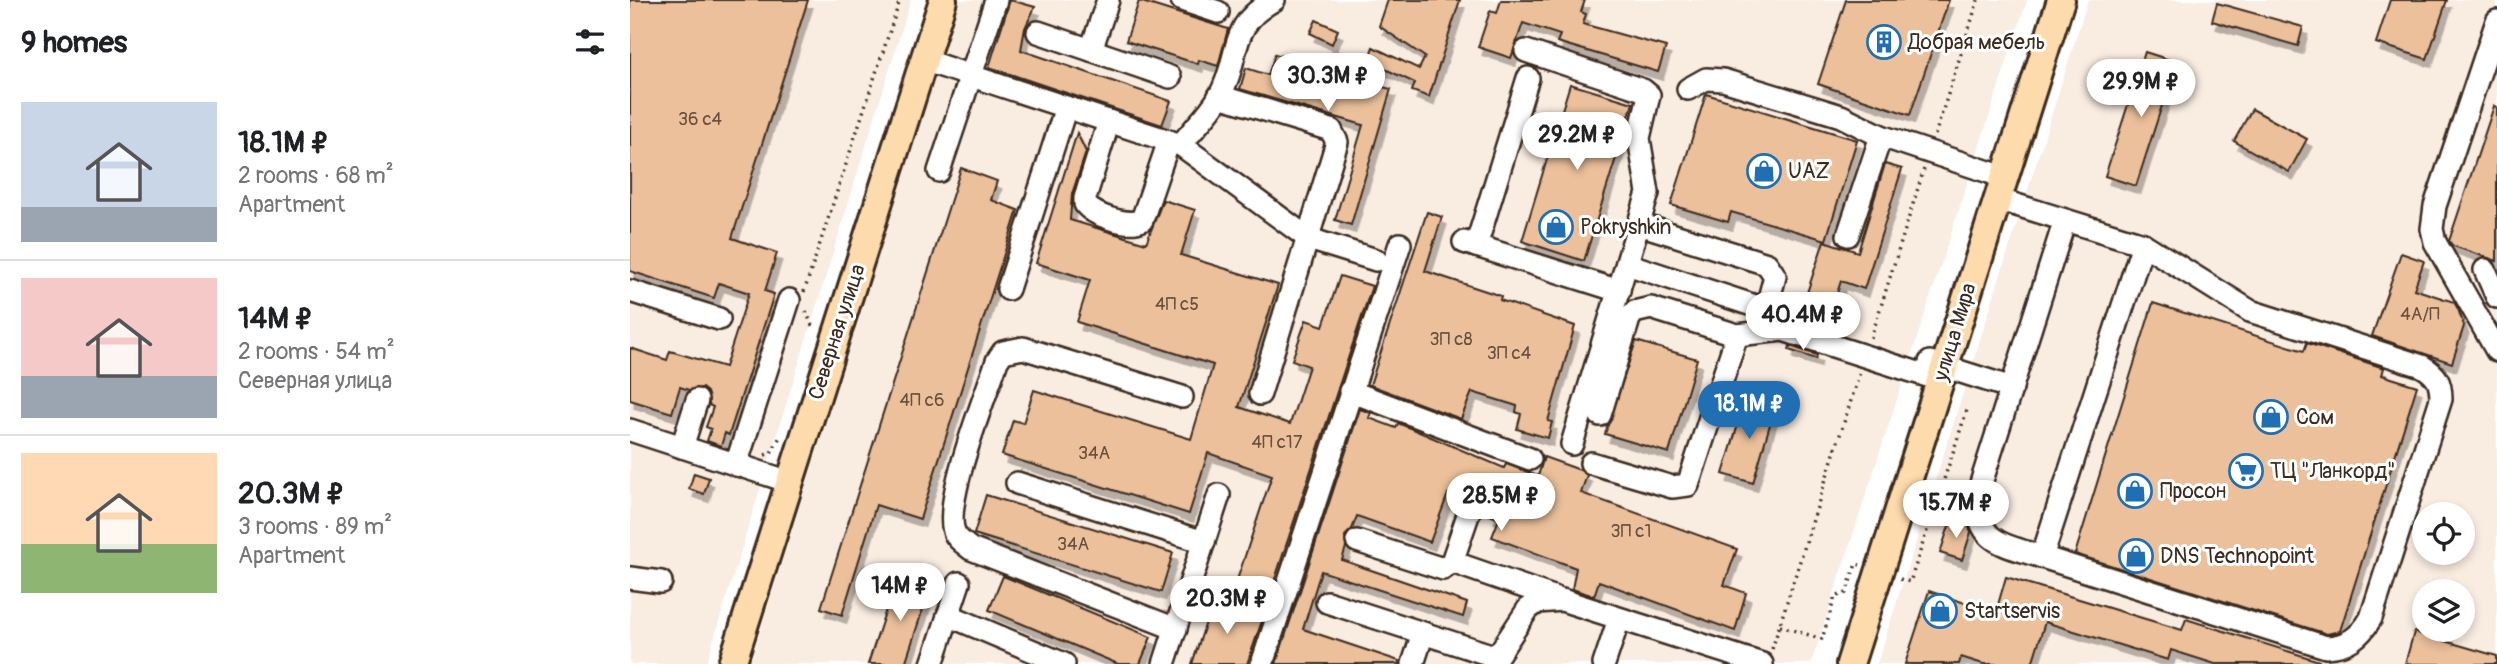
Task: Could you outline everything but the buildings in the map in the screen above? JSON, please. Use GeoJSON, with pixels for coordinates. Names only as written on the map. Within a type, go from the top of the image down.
{"type":"FeatureCollection","features":[{"type":"Feature","properties":{"kind":"main road","name":"Северная улица"},"geometry":{"type":"LineString","coordinates":[[732,664],[943,0]]}},
{"type":"Feature","properties":{"kind":"main road","name":"улица Мира"},"geometry":{"type":"LineString","coordinates":[[1850,664],[2061,0]]}},
{"type":"Feature","properties":{"kind":"lane"},"geometry":{"type":"LineString","coordinates":[[939,172],[996,0]]}},
{"type":"Feature","properties":{"kind":"lane"},"geometry":{"type":"LineString","coordinates":[[1091,50],[1108,0]]}},
{"type":"Feature","properties":{"kind":"lane"},"geometry":{"type":"LineString","coordinates":[[1182,0],[1219,12]]}},
{"type":"Feature","properties":{"kind":"lane"},"geometry":{"type":"LineString","coordinates":[[1109,121],[1085,204],[1093,212],[1132,223],[1142,220],[1175,143],[1219,96],[1245,23],[1253,11],[1274,0]]}},
{"type":"Feature","properties":{"kind":"lane"},"geometry":{"type":"LineString","coordinates":[[2497,21],[2435,206],[2432,229],[2444,261],[2497,351]]}},
{"type":"Feature","properties":{"kind":"lane"},"geometry":{"type":"LineString","coordinates":[[1038,32],[1170,77]]}},
{"type":"Feature","properties":{"kind":"lane"},"geometry":{"type":"LineString","coordinates":[[1526,51],[1643,90],[1649,95],[1639,138],[1648,193],[1572,444]]}},
{"type":"Feature","properties":{"kind":"lane"},"geometry":{"type":"LineString","coordinates":[[923,60],[1175,143],[1309,239],[1376,260]]}},
{"type":"Feature","properties":{"kind":"lane"},"geometry":{"type":"LineString","coordinates":[[1528,78],[1470,244],[1619,291]]}},
{"type":"Feature","properties":{"kind":"lane"},"geometry":{"type":"LineString","coordinates":[[1688,89],[1706,79],[1723,80],[1841,116],[1881,136],[1930,153],[2065,220],[2143,244],[2250,311],[2422,366],[2433,373],[2441,383],[2441,399],[2376,606],[2363,633],[2342,646],[2326,647],[1996,542],[1984,531],[1977,516],[1977,496],[2065,220]]}},
{"type":"Feature","properties":{"kind":"lane"},"geometry":{"type":"LineString","coordinates":[[1219,96],[1331,130],[1338,142],[1260,394]]}},
{"type":"Feature","properties":{"kind":"lane"},"geometry":{"type":"LineString","coordinates":[[1008,289],[1066,107]]}},
{"type":"Feature","properties":{"kind":"lane"},"geometry":{"type":"LineString","coordinates":[[1849,235],[1881,136]]}},
{"type":"Feature","properties":{"kind":"lane"},"geometry":{"type":"LineString","coordinates":[[1639,224],[1767,264],[1776,276],[1766,310]]}},
{"type":"Feature","properties":{"kind":"lane"},"geometry":{"type":"LineString","coordinates":[[1262,664],[1400,244]]}},
{"type":"Feature","properties":{"kind":"lane"},"geometry":{"type":"LineString","coordinates":[[2042,557],[2143,244]]}},
{"type":"Feature","properties":{"kind":"lane"},"geometry":{"type":"LineString","coordinates":[[1627,264],[1766,310],[1867,349],[1942,374],[2012,388]]}},
{"type":"Feature","properties":{"kind":"lane"},"geometry":{"type":"LineString","coordinates":[[2485,270],[2497,297]]}},
{"type":"Feature","properties":{"kind":"lane"},"geometry":{"type":"LineString","coordinates":[[632,296],[719,319]]}},
{"type":"Feature","properties":{"kind":"lane"},"geometry":{"type":"LineString","coordinates":[[738,459],[789,300]]}},
{"type":"Feature","properties":{"kind":"lane"},"geometry":{"type":"LineString","coordinates":[[1600,415],[1629,319],[1634,312],[1651,308],[1737,335],[1783,330],[1867,349]]}},
{"type":"Feature","properties":{"kind":"lane"},"geometry":{"type":"LineString","coordinates":[[1591,463],[1672,487],[1688,485],[1737,335]]}},
{"type":"Feature","properties":{"kind":"lane"},"geometry":{"type":"LineString","coordinates":[[1175,629],[971,549],[956,536],[951,516],[954,493],[997,361],[1003,352],[1023,348],[1182,397]]}},
{"type":"Feature","properties":{"kind":"lane"},"geometry":{"type":"LineString","coordinates":[[1350,391],[1530,459]]}},
{"type":"Feature","properties":{"kind":"lane"},"geometry":{"type":"LineString","coordinates":[[682,447],[698,400]]}},
{"type":"Feature","properties":{"kind":"lane"},"geometry":{"type":"LineString","coordinates":[[630,430],[682,447],[738,459],[790,482]]}},
{"type":"Feature","properties":{"kind":"lane"},"geometry":{"type":"LineString","coordinates":[[1017,482],[1204,542]]}},
{"type":"Feature","properties":{"kind":"lane"},"geometry":{"type":"LineString","coordinates":[[1164,664],[1219,495]]}},
{"type":"Feature","properties":{"kind":"lane"},"geometry":{"type":"LineString","coordinates":[[1357,541],[1443,569],[1452,562],[1469,512]]}},
{"type":"Feature","properties":{"kind":"lane"},"geometry":{"type":"LineString","coordinates":[[1452,562],[1619,619],[1767,658]]}},
{"type":"Feature","properties":{"kind":"lane"},"geometry":{"type":"LineString","coordinates":[[630,578],[661,582]]}},
{"type":"Feature","properties":{"kind":"lane"},"geometry":{"type":"LineString","coordinates":[[932,664],[958,583]]}},
{"type":"Feature","properties":{"kind":"lane"},"geometry":{"type":"LineString","coordinates":[[1327,602],[1423,633],[1457,654],[1493,660],[1528,609],[1538,602],[1562,600]]}},
{"type":"Feature","properties":{"kind":"lane"},"geometry":{"type":"LineString","coordinates":[[948,615],[1064,664]]}},
{"type":"Feature","properties":{"kind":"lane"},"geometry":{"type":"LineString","coordinates":[[1604,664],[1619,619]]}},
{"type":"Feature","properties":{"kind":"lane"},"geometry":{"type":"LineString","coordinates":[[1413,664],[1423,633]]}},
{"type":"Feature","properties":{"kind":"path"},"geometry":{"type":"LineString","coordinates":[[811,340],[815,327],[801,302],[900,0]]}},
{"type":"Feature","properties":{"kind":"path"},"geometry":{"type":"LineString","coordinates":[[1767,658],[1978,0]]}},
{"type":"Feature","properties":{"kind":"path"},"geometry":{"type":"LineString","coordinates":[[738,459],[756,458],[771,453],[784,425]]}},
{"type":"Feature","properties":{"kind":"shaded area"},"geometry":{"type":"Polygon","coordinates":[[[630,0],[911,0],[706,664],[630,664],[630,0]]]}},
{"type":"Feature","properties":{"kind":"shaded area"},"geometry":{"type":"Polygon","coordinates":[[[960,0],[2027,0],[1811,664],[750,664],[960,0]]]}},
{"type":"Feature","properties":{"kind":"shaded area"},"geometry":{"type":"Polygon","coordinates":[[[2088,0],[2497,0],[2497,664],[1877,664],[2088,0]]]}},
{"type":"Feature","properties":{"kind":"place","name":"Добрая мебель"},"geometry":{"type":"Point","coordinates":[1884,42]}},
{"type":"Feature","properties":{"kind":"place","name":"UAZ"},"geometry":{"type":"Point","coordinates":[1764,171]}},
{"type":"Feature","properties":{"kind":"place","name":"Pokryshkin"},"geometry":{"type":"Point","coordinates":[1556,227]}},
{"type":"Feature","properties":{"kind":"place","name":"Сом"},"geometry":{"type":"Point","coordinates":[2271,417]}},
{"type":"Feature","properties":{"kind":"place","name":"ТЦ \"Ланкорд\""},"geometry":{"type":"Point","coordinates":[2246,471]}},
{"type":"Feature","properties":{"kind":"place","name":"Просон"},"geometry":{"type":"Point","coordinates":[2135,491]}},
{"type":"Feature","properties":{"kind":"place","name":"DNS Technopoint"},"geometry":{"type":"Point","coordinates":[2136,556]}},
{"type":"Feature","properties":{"kind":"place","name":"Startservis"},"geometry":{"type":"Point","coordinates":[1940,611]}}]}
